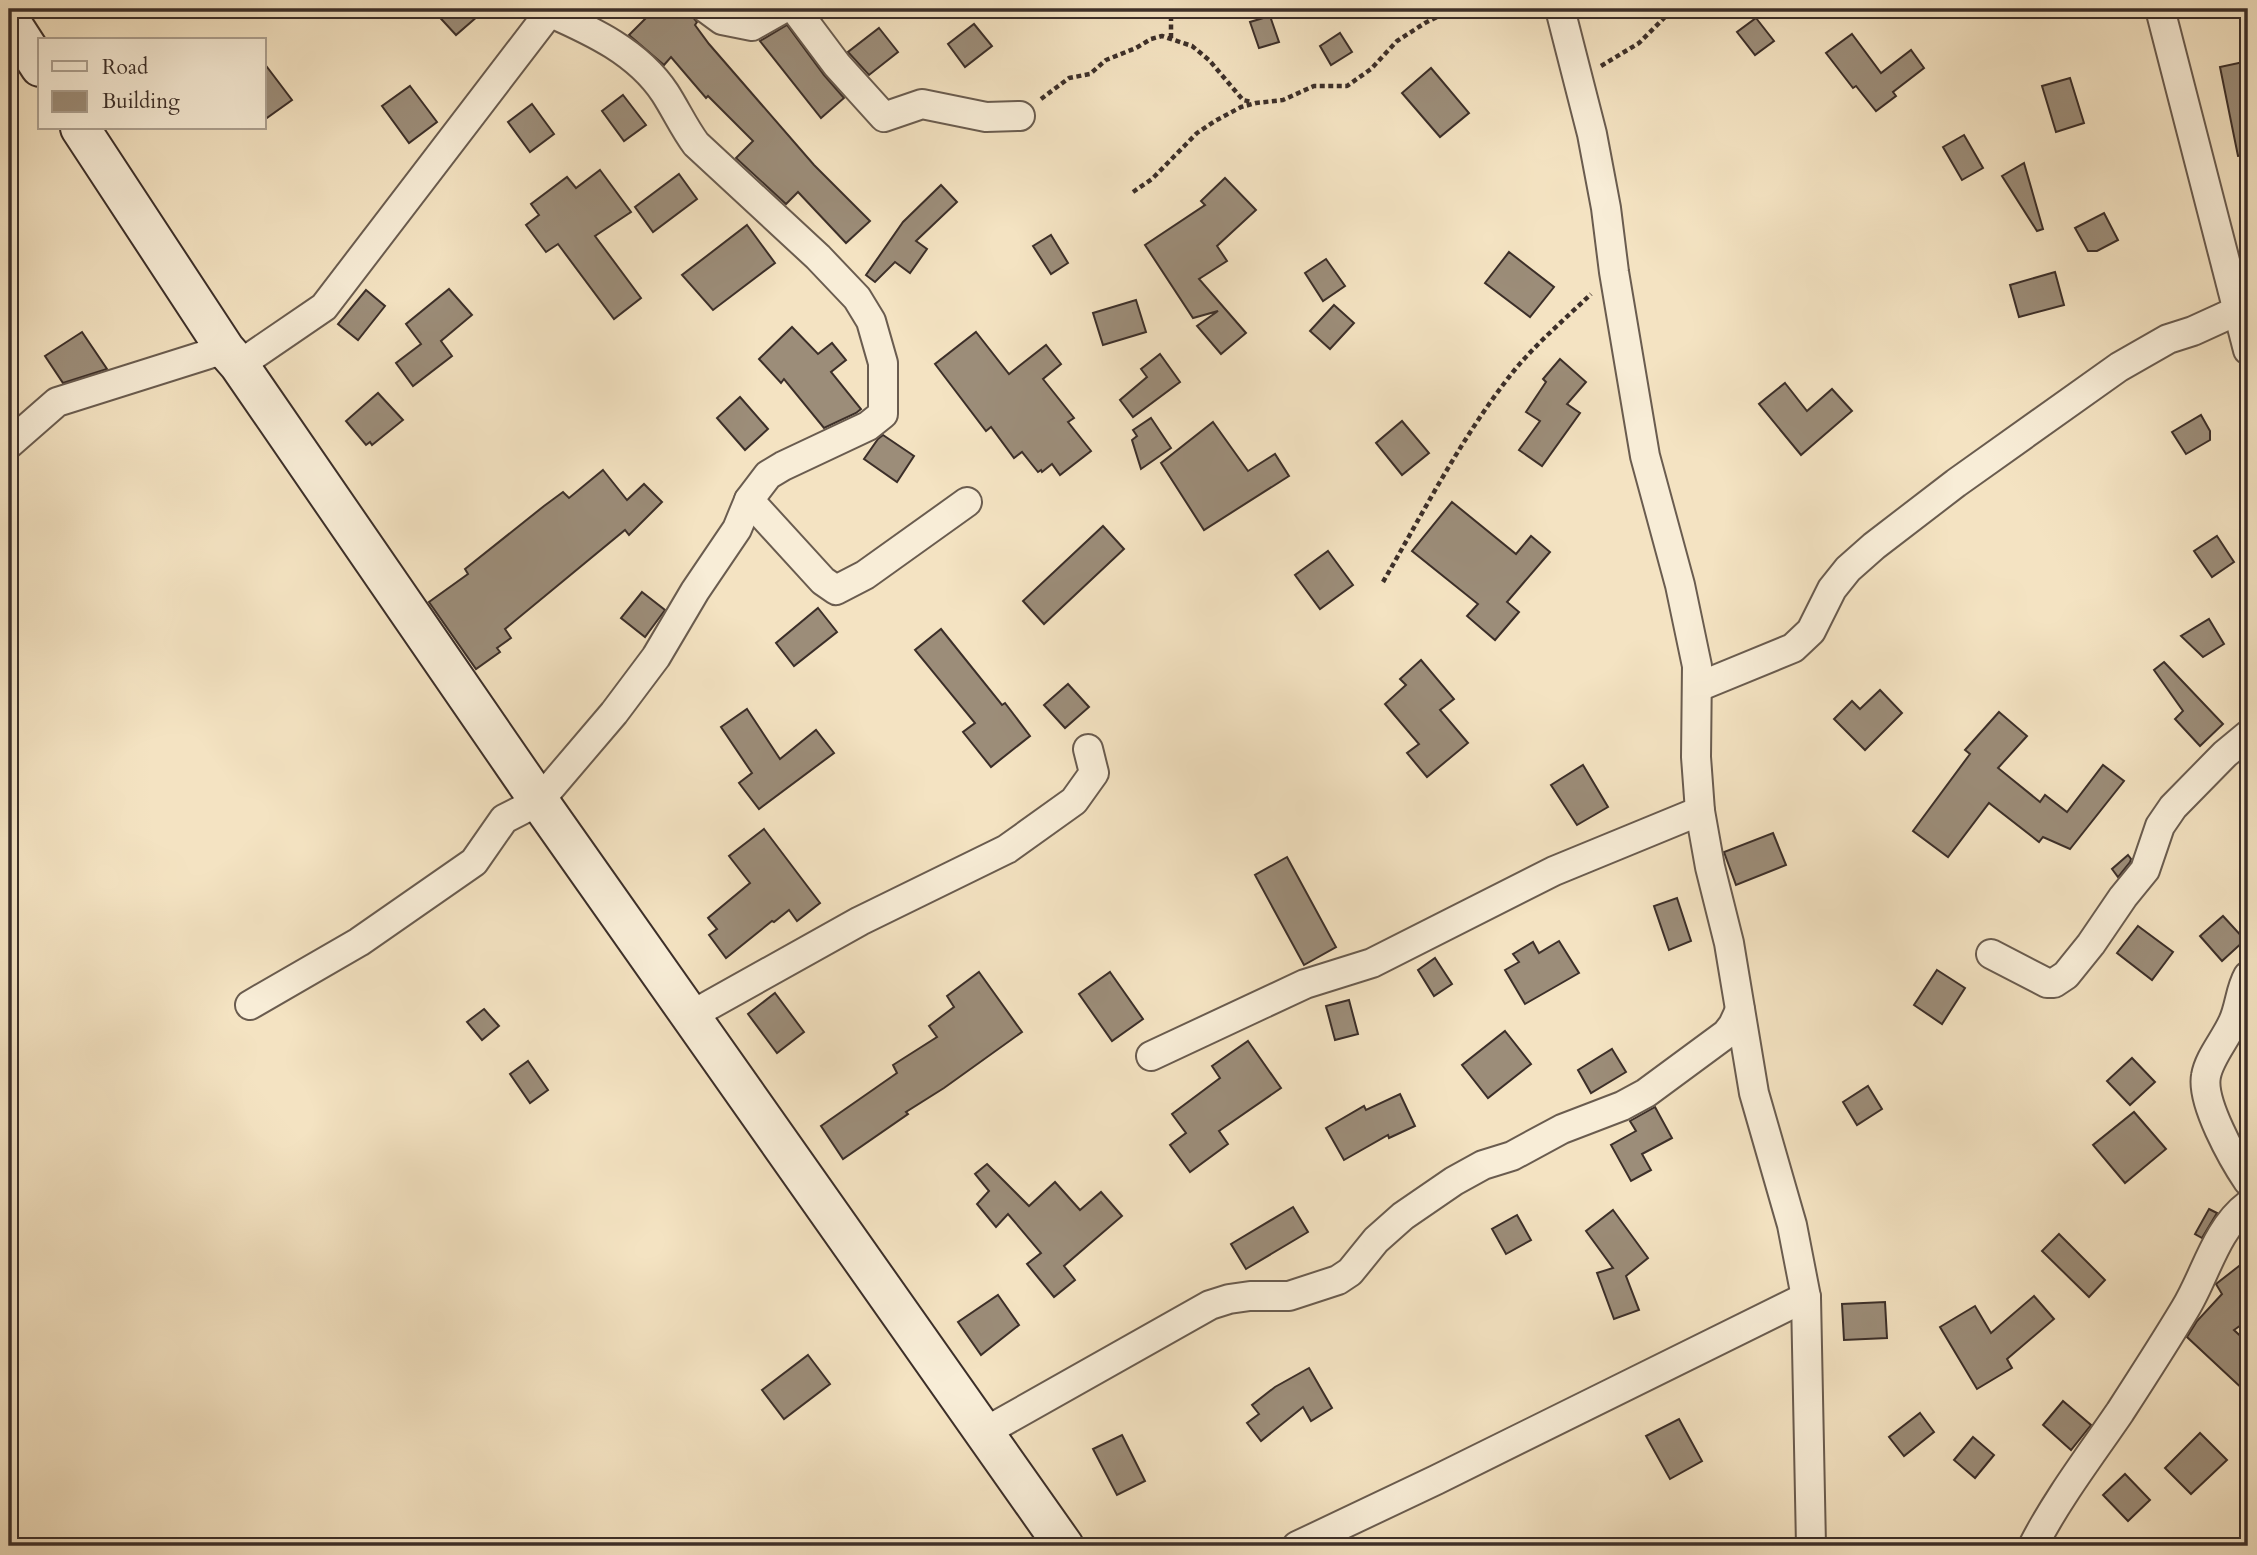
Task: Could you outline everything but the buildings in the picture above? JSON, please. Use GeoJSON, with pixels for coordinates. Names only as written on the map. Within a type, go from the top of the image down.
{"type":"FeatureCollection","features":[{"type":"Feature","properties":{"kind":"street"},"geometry":{"type":"LineString","coordinates":[[707,9],[722,20],[751,26],[782,9]]}},
{"type":"Feature","properties":{"kind":"street"},"geometry":{"type":"LineString","coordinates":[[795,9],[837,65],[884,117],[922,104],[986,117],[1020,116]]}},
{"type":"Feature","properties":{"kind":"street"},"geometry":{"type":"LineString","coordinates":[[1560,9],[1606,208],[1645,456],[1690,626],[1697,666],[1696,757],[1700,811],[1710,867],[1729,943],[1754,1093],[1792,1225],[1806,1297],[1811,1546]]}},
{"type":"Feature","properties":{"kind":"street"},"geometry":{"type":"LineString","coordinates":[[2160,9],[2248,350]]}},
{"type":"Feature","properties":{"kind":"street"},"geometry":{"type":"LineString","coordinates":[[9,444],[57,402],[232,357],[324,307],[551,10],[596,33],[635,60],[664,91],[696,144],[835,274],[857,298],[871,321],[883,363],[883,414],[868,426],[768,475],[749,500],[737,529],[695,591],[656,657],[614,713],[539,800],[504,819],[474,862],[359,942],[250,1004]]}},
{"type":"Feature","properties":{"kind":"street"},"geometry":{"type":"LineString","coordinates":[[9,19],[38,64]]}},
{"type":"Feature","properties":{"kind":"street"},"geometry":{"type":"LineString","coordinates":[[81,130],[232,357],[539,800],[1064,1546]]}},
{"type":"Feature","properties":{"kind":"street"},"geometry":{"type":"LineString","coordinates":[[1698,687],[1793,648],[1811,631],[1832,589],[1848,569],[1956,483],[2119,367],[2168,339],[2239,310]]}},
{"type":"Feature","properties":{"kind":"street"},"geometry":{"type":"LineString","coordinates":[[749,500],[823,581],[836,590],[865,575],[968,502]]}},
{"type":"Feature","properties":{"kind":"street"},"geometry":{"type":"LineString","coordinates":[[1991,954],[2048,984],[2066,975],[2145,870],[2161,826],[2173,807],[2225,754],[2248,735]]}},
{"type":"Feature","properties":{"kind":"street"},"geometry":{"type":"LineString","coordinates":[[690,1017],[860,921],[1007,849],[1074,801],[1094,773],[1088,749]]}},
{"type":"Feature","properties":{"kind":"street"},"geometry":{"type":"LineString","coordinates":[[1151,1056],[1305,984],[1372,963],[1554,870],[1700,811]]}},
{"type":"Feature","properties":{"kind":"street"},"geometry":{"type":"LineString","coordinates":[[2248,976],[2234,1019],[2206,1074],[2205,1087],[2207,1101],[2217,1124],[2248,1181]]}},
{"type":"Feature","properties":{"kind":"street"},"geometry":{"type":"LineString","coordinates":[[983,1433],[1210,1305],[1250,1296],[1289,1296],[1338,1280],[1350,1272],[1376,1240],[1421,1202],[1483,1165],[1512,1156],[1562,1129],[1622,1106],[1646,1093],[1726,1034],[1740,1010]]}},
{"type":"Feature","properties":{"kind":"street"},"geometry":{"type":"LineString","coordinates":[[2033,1546],[2187,1307],[2229,1223],[2248,1205]]}},
{"type":"Feature","properties":{"kind":"street"},"geometry":{"type":"LineString","coordinates":[[1297,1546],[1806,1297]]}},
{"type":"Feature","properties":{"kind":"path"},"geometry":{"type":"LineString","coordinates":[[1171,9],[1171,38]]}},
{"type":"Feature","properties":{"kind":"path"},"geometry":{"type":"LineString","coordinates":[[1133,192],[1152,179],[1197,133],[1215,121],[1241,107],[1283,100],[1314,86],[1347,86],[1371,69],[1397,41],[1453,9]]}},
{"type":"Feature","properties":{"kind":"path"},"geometry":{"type":"LineString","coordinates":[[1578,78],[1639,43],[1673,9]]}},
{"type":"Feature","properties":{"kind":"path"},"geometry":{"type":"LineString","coordinates":[[1020,116],[1069,78],[1090,74],[1106,60],[1162,36],[1192,46],[1209,60],[1243,100],[1256,103]]}},
{"type":"Feature","properties":{"kind":"path"},"geometry":{"type":"LineString","coordinates":[[1383,582],[1441,481],[1510,375],[1614,272]]}}]}
